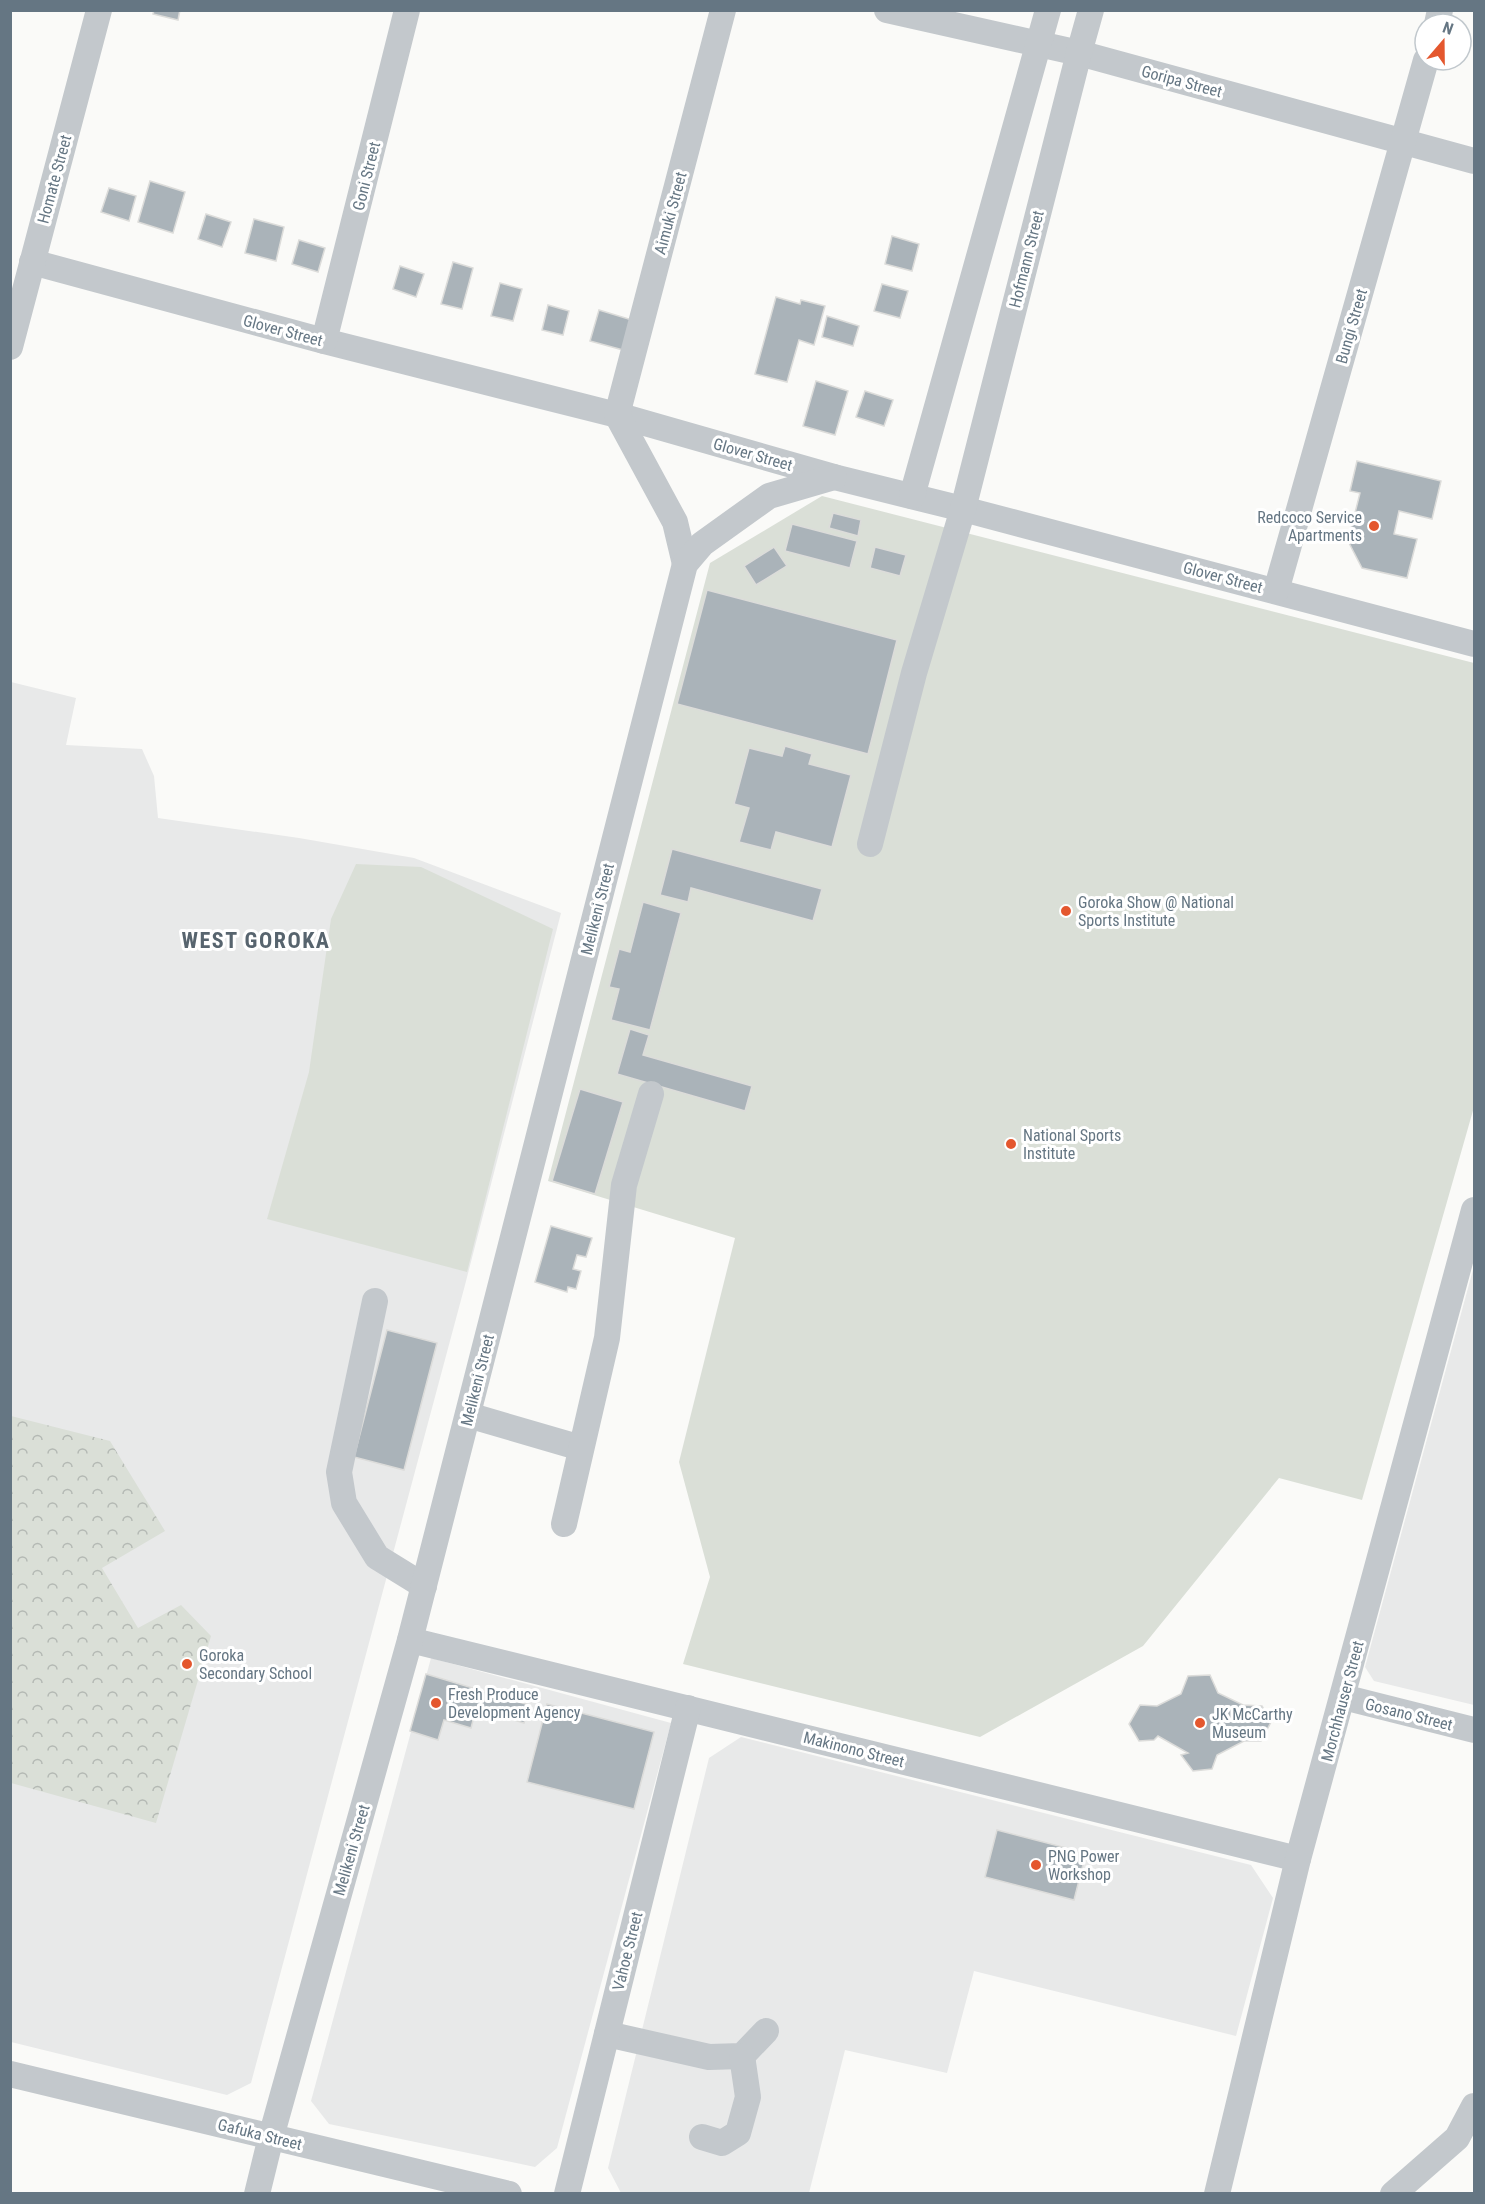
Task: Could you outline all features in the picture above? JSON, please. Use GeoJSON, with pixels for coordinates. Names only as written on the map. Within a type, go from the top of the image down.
{"type":"FeatureCollection","features":[{"type":"Feature","properties":{"kind":"street","name":"Homate Street"},"geometry":{"type":"LineString","coordinates":[[10,348],[99,10]]}},
{"type":"Feature","properties":{"kind":"street","name":"Goni Street"},"geometry":{"type":"LineString","coordinates":[[324,341],[407,10]]}},
{"type":"Feature","properties":{"kind":"street","name":"Aimuki Street"},"geometry":{"type":"LineString","coordinates":[[617,415],[723,10]]}},
{"type":"Feature","properties":{"kind":"street","name":"Goripa Street"},"geometry":{"type":"LineString","coordinates":[[887,10],[1079,53],[1474,161]]}},
{"type":"Feature","properties":{"kind":"street"},"geometry":{"type":"LineString","coordinates":[[912,496],[1048,10]]}},
{"type":"Feature","properties":{"kind":"street","name":"Hofmann Street"},"geometry":{"type":"LineString","coordinates":[[870,844],[914,673],[963,508],[1091,10]]}},
{"type":"Feature","properties":{"kind":"street","name":"Bungi Street"},"geometry":{"type":"LineString","coordinates":[[1276,591],[1423,72]]}},
{"type":"Feature","properties":{"kind":"street","name":"Glover Street"},"geometry":{"type":"LineString","coordinates":[[32,262],[324,341],[617,415],[834,477],[963,508],[1474,644]]}},
{"type":"Feature","properties":{"kind":"street","name":"Melikeni Street"},"geometry":{"type":"LineString","coordinates":[[617,415],[675,522],[685,564]]}},
{"type":"Feature","properties":{"kind":"street","name":"Melikeni Street"},"geometry":{"type":"LineString","coordinates":[[257,2193],[410,1641],[685,564],[702,544],[769,496],[834,477]]}},
{"type":"Feature","properties":{"kind":"street"},"geometry":{"type":"LineString","coordinates":[[564,1524],[607,1338],[624,1185],[651,1094]]}},
{"type":"Feature","properties":{"kind":"street","name":"Morchhauser Street"},"geometry":{"type":"LineString","coordinates":[[1217,2193],[1298,1859],[1474,1215]]}},
{"type":"Feature","properties":{"kind":"street"},"geometry":{"type":"LineString","coordinates":[[375,1301],[339,1472],[344,1503],[377,1557],[424,1586]]}},
{"type":"Feature","properties":{"kind":"street"},"geometry":{"type":"LineString","coordinates":[[468,1415],[581,1448]]}},
{"type":"Feature","properties":{"kind":"street","name":"Makinono Street"},"geometry":{"type":"LineString","coordinates":[[410,1641],[1298,1859]]}},
{"type":"Feature","properties":{"kind":"street","name":"Gosano Street"},"geometry":{"type":"LineString","coordinates":[[1343,1697],[1474,1730]]}},
{"type":"Feature","properties":{"kind":"street","name":"Vahoe Street"},"geometry":{"type":"LineString","coordinates":[[567,2193],[688,1708]]}},
{"type":"Feature","properties":{"kind":"street"},"geometry":{"type":"LineString","coordinates":[[607,2034],[709,2057],[741,2056],[766,2031]]}},
{"type":"Feature","properties":{"kind":"street"},"geometry":{"type":"LineString","coordinates":[[702,2137],[722,2143],[738,2133],[748,2097],[741,2056]]}},
{"type":"Feature","properties":{"kind":"street","name":"Gafuka Street"},"geometry":{"type":"LineString","coordinates":[[10,2074],[509,2193]]}},
{"type":"Feature","properties":{"kind":"street"},"geometry":{"type":"LineString","coordinates":[[1394,2193],[1457,2138],[1474,2106]]}},
{"type":"Feature","properties":{"kind":"shaded area","name":"Goroka Secondary School"},"geometry":{"type":"Polygon","coordinates":[[[11,682],[76,698],[66,745],[142,749],[154,776],[158,818],[299,838],[414,858],[561,913],[465,1285],[251,2083],[227,2095],[11,2042],[11,682]]]}},
{"type":"Feature","properties":{"kind":"shaded area"},"geometry":{"type":"Polygon","coordinates":[[[1474,1266],[1474,1705],[1374,1681],[1365,1667],[1474,1266]]]}},
{"type":"Feature","properties":{"kind":"shaded area"},"geometry":{"type":"Polygon","coordinates":[[[431,1658],[671,1723],[557,2148],[535,2167],[329,2124],[311,2101],[431,1658]]]}},
{"type":"Feature","properties":{"kind":"shaded area"},"geometry":{"type":"Polygon","coordinates":[[[741,1737],[1251,1865],[1273,1898],[1236,2036],[974,1971],[947,2073],[845,2050],[809,2193],[621,2193],[608,2168],[709,1758],[741,1737]]]}},
{"type":"Feature","properties":{"kind":"green space","name":"National Sports Institute"},"geometry":{"type":"Polygon","coordinates":[[[822,496],[1474,663],[1474,1107],[1362,1500],[1279,1478],[1143,1646],[980,1737],[683,1664],[710,1577],[679,1462],[735,1238],[548,1181],[710,563],[822,496]]]}},
{"type":"Feature","properties":{"kind":"green space"},"geometry":{"type":"Polygon","coordinates":[[[356,864],[421,867],[553,929],[467,1272],[267,1219],[309,1072],[331,919],[356,864]]]}},
{"type":"Feature","properties":{"kind":"green space"},"geometry":{"type":"Polygon","coordinates":[[[11,1416],[110,1441],[165,1531],[102,1568],[138,1628],[181,1605],[211,1636],[156,1823],[11,1783],[11,1416]]]}},
{"type":"Feature","properties":{"kind":"building"},"geometry":{"type":"Polygon","coordinates":[[[154,10],[180,10],[178,20],[153,14],[154,10]]]}},
{"type":"Feature","properties":{"kind":"building"},"geometry":{"type":"Polygon","coordinates":[[[150,181],[185,192],[173,233],[138,222],[150,181]]]}},
{"type":"Feature","properties":{"kind":"building"},"geometry":{"type":"Polygon","coordinates":[[[109,188],[136,196],[129,221],[101,212],[109,188]]]}},
{"type":"Feature","properties":{"kind":"building"},"geometry":{"type":"Polygon","coordinates":[[[206,214],[231,222],[222,247],[198,239],[206,214]]]}},
{"type":"Feature","properties":{"kind":"building"},"geometry":{"type":"Polygon","coordinates":[[[254,219],[284,227],[276,261],[245,253],[254,219]]]}},
{"type":"Feature","properties":{"kind":"building"},"geometry":{"type":"Polygon","coordinates":[[[892,236],[919,244],[912,271],[885,264],[892,236]]]}},
{"type":"Feature","properties":{"kind":"building"},"geometry":{"type":"Polygon","coordinates":[[[299,240],[325,248],[318,272],[292,264],[299,240]]]}},
{"type":"Feature","properties":{"kind":"building"},"geometry":{"type":"Polygon","coordinates":[[[453,262],[473,268],[462,309],[441,304],[453,262]]]}},
{"type":"Feature","properties":{"kind":"building"},"geometry":{"type":"Polygon","coordinates":[[[400,266],[424,274],[416,297],[393,289],[400,266]]]}},
{"type":"Feature","properties":{"kind":"building"},"geometry":{"type":"Polygon","coordinates":[[[500,283],[522,289],[513,321],[491,316],[500,283]]]}},
{"type":"Feature","properties":{"kind":"building"},"geometry":{"type":"Polygon","coordinates":[[[882,284],[908,291],[900,318],[874,311],[882,284]]]}},
{"type":"Feature","properties":{"kind":"building"},"geometry":{"type":"Polygon","coordinates":[[[776,297],[800,304],[801,300],[825,306],[814,345],[799,340],[787,382],[755,374],[776,297]]]}},
{"type":"Feature","properties":{"kind":"building"},"geometry":{"type":"Polygon","coordinates":[[[548,305],[569,311],[563,335],[542,330],[548,305]]]}},
{"type":"Feature","properties":{"kind":"building"},"geometry":{"type":"Polygon","coordinates":[[[599,310],[632,320],[623,350],[590,341],[599,310]]]}},
{"type":"Feature","properties":{"kind":"building"},"geometry":{"type":"Polygon","coordinates":[[[827,316],[859,326],[853,346],[822,337],[827,316]]]}},
{"type":"Feature","properties":{"kind":"building"},"geometry":{"type":"Polygon","coordinates":[[[816,381],[848,391],[835,435],[803,426],[816,381]]]}},
{"type":"Feature","properties":{"kind":"building"},"geometry":{"type":"Polygon","coordinates":[[[865,391],[893,400],[884,426],[856,417],[865,391]]]}},
{"type":"Feature","properties":{"kind":"building","name":"Redcoco Service Apartments"},"geometry":{"type":"Polygon","coordinates":[[[1357,461],[1441,481],[1432,519],[1399,511],[1394,534],[1417,539],[1407,578],[1362,568],[1348,541],[1360,493],[1350,491],[1357,461]]]}},
{"type":"Feature","properties":{"kind":"building"},"geometry":{"type":"Polygon","coordinates":[[[833,513],[861,520],[858,536],[829,528],[833,513]]]}},
{"type":"Feature","properties":{"kind":"building"},"geometry":{"type":"Polygon","coordinates":[[[792,524],[857,541],[850,568],[785,551],[792,524]]]}},
{"type":"Feature","properties":{"kind":"building"},"geometry":{"type":"Polygon","coordinates":[[[774,547],[787,566],[756,585],[744,566],[774,547]]]}},
{"type":"Feature","properties":{"kind":"building"},"geometry":{"type":"Polygon","coordinates":[[[875,547],[906,555],[900,576],[870,568],[875,547]]]}},
{"type":"Feature","properties":{"kind":"building"},"geometry":{"type":"Polygon","coordinates":[[[707,590],[897,640],[868,754],[677,704],[707,590]]]}},
{"type":"Feature","properties":{"kind":"building"},"geometry":{"type":"Polygon","coordinates":[[[785,746],[812,754],[809,764],[851,775],[832,847],[776,832],[771,850],[739,842],[749,808],[734,804],[749,748],[782,756],[785,746]]]}},
{"type":"Feature","properties":{"kind":"building"},"geometry":{"type":"Polygon","coordinates":[[[672,849],[822,889],[813,921],[691,888],[688,902],[660,895],[672,849]]]}},
{"type":"Feature","properties":{"kind":"building"},"geometry":{"type":"Polygon","coordinates":[[[643,902],[681,913],[650,1030],[611,1020],[619,989],[609,987],[619,949],[630,952],[643,902]]]}},
{"type":"Feature","properties":{"kind":"building"},"geometry":{"type":"Polygon","coordinates":[[[630,1029],[649,1035],[643,1055],[752,1086],[745,1111],[617,1074],[630,1029]]]}},
{"type":"Feature","properties":{"kind":"building"},"geometry":{"type":"Polygon","coordinates":[[[580,1089],[623,1102],[595,1194],[552,1181],[580,1089]]]}},
{"type":"Feature","properties":{"kind":"building"},"geometry":{"type":"Polygon","coordinates":[[[551,1226],[592,1238],[586,1257],[577,1255],[573,1269],[581,1271],[576,1289],[568,1287],[567,1292],[535,1282],[551,1226]]]}},
{"type":"Feature","properties":{"kind":"building"},"geometry":{"type":"Polygon","coordinates":[[[387,1330],[437,1343],[404,1470],[354,1457],[387,1330]]]}},
{"type":"Feature","properties":{"kind":"building"},"geometry":{"type":"Polygon","coordinates":[[[426,1674],[529,1705],[524,1723],[476,1709],[471,1728],[444,1720],[438,1740],[410,1731],[426,1674]]]}},
{"type":"Feature","properties":{"kind":"building","name":"JK McCarthy Museum"},"geometry":{"type":"Polygon","coordinates":[[[1210,1675],[1218,1693],[1243,1705],[1262,1706],[1271,1722],[1261,1741],[1244,1741],[1217,1755],[1212,1769],[1193,1771],[1181,1755],[1188,1753],[1158,1736],[1154,1740],[1139,1741],[1129,1724],[1140,1705],[1157,1706],[1181,1694],[1188,1676],[1210,1675]]]}},
{"type":"Feature","properties":{"kind":"building"},"geometry":{"type":"Polygon","coordinates":[[[547,1704],[654,1732],[634,1809],[527,1782],[547,1704]]]}},
{"type":"Feature","properties":{"kind":"building","name":"PNG Power Workshop"},"geometry":{"type":"Polygon","coordinates":[[[997,1830],[1086,1853],[1074,1900],[985,1877],[997,1830]]]}},
{"type":"Feature","properties":{"kind":"place","name":"Redcoco Service Apartments"},"geometry":{"type":"Point","coordinates":[1374,526]}},
{"type":"Feature","properties":{"kind":"place","name":"Goroka Show @ National Sports Institute"},"geometry":{"type":"Point","coordinates":[1066,911]}},
{"type":"Feature","properties":{"kind":"place","name":"National Sports Institute"},"geometry":{"type":"Point","coordinates":[1011,1144]}},
{"type":"Feature","properties":{"kind":"place","name":"Goroka Secondary School"},"geometry":{"type":"Point","coordinates":[187,1664]}},
{"type":"Feature","properties":{"kind":"place","name":"Fresh Produce Development Agency"},"geometry":{"type":"Point","coordinates":[436,1703]}},
{"type":"Feature","properties":{"kind":"place","name":"JK McCarthy Museum"},"geometry":{"type":"Point","coordinates":[1200,1723]}},
{"type":"Feature","properties":{"kind":"place","name":"PNG Power Workshop"},"geometry":{"type":"Point","coordinates":[1036,1865]}},
{"type":"Feature","properties":{"kind":"district","name":"WEST GOROKA"},"geometry":{"type":"Point","coordinates":[256,940]}}]}
